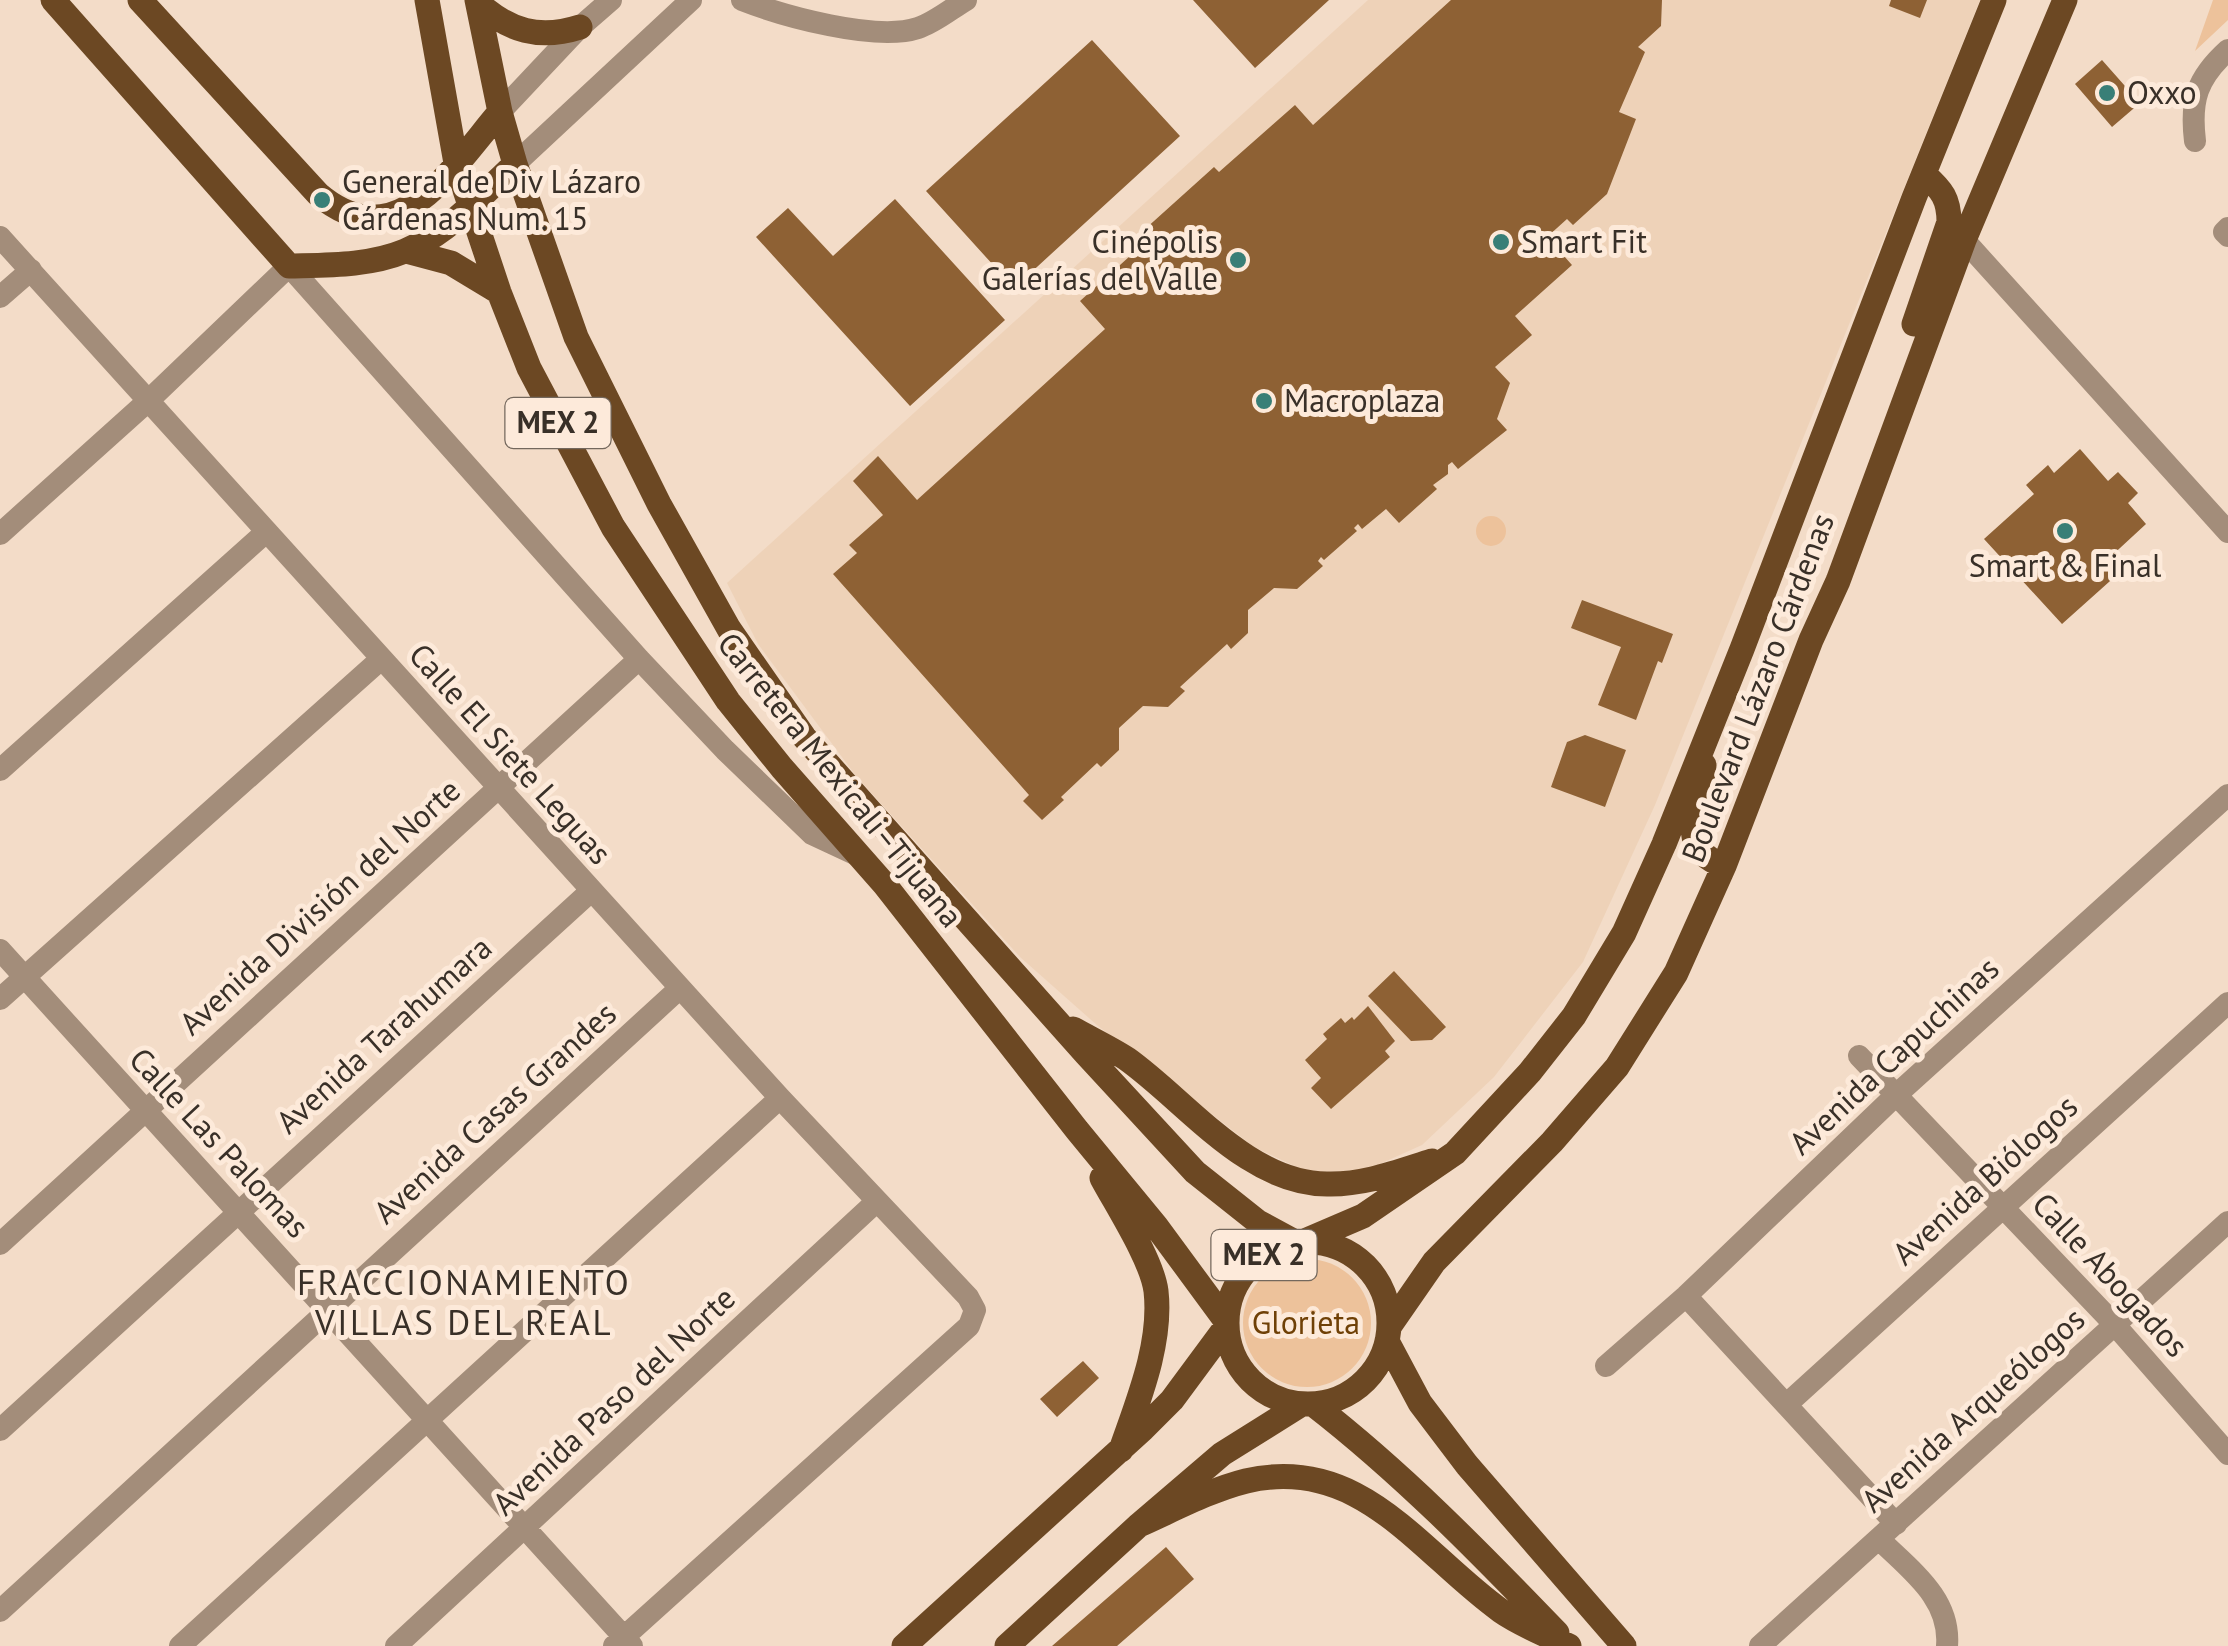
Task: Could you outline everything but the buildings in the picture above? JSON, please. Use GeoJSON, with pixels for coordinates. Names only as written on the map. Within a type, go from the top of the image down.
{"type":"FeatureCollection","features":[{"type":"Feature","properties":{"kind":"main road"},"geometry":{"type":"LineString","coordinates":[[52,0],[289,266],[376,260],[406,251],[438,232],[515,164]]}},
{"type":"Feature","properties":{"kind":"main road"},"geometry":{"type":"LineString","coordinates":[[140,0],[331,205],[370,220],[408,210],[500,112]]}},
{"type":"Feature","properties":{"kind":"main road","name":"Carretera Mexicali–Tijuana"},"geometry":{"type":"LineString","coordinates":[[427,0],[456,162],[468,207],[528,368],[613,527],[728,701],[885,885],[1077,1130]]}},
{"type":"Feature","properties":{"kind":"main road","name":"Boulevard Lázaro Cárdenas"},"geometry":{"type":"LineString","coordinates":[[1301,1241],[1363,1216],[1456,1153],[1530,1072],[1574,1016],[1624,933],[1664,844],[1994,0]]}},
{"type":"Feature","properties":{"kind":"main road","name":"Boulevard Lázaro Cárdenas"},"geometry":{"type":"LineString","coordinates":[[1388,1334],[1434,1262],[1552,1142],[1617,1067],[1676,973],[1724,866],[1811,640],[1838,581],[1964,240],[2065,0]]}},
{"type":"Feature","properties":{"kind":"main road"},"geometry":{"type":"LineString","coordinates":[[477,1],[494,18],[515,29],[558,34],[580,27]]}},
{"type":"Feature","properties":{"kind":"main road","name":"Carretera Mexicali–Tijuana"},"geometry":{"type":"LineString","coordinates":[[477,1],[515,164],[576,337],[659,504],[729,629],[804,737],[968,924],[1195,1172],[1258,1222],[1301,1241]]}},
{"type":"Feature","properties":{"kind":"main road"},"geometry":{"type":"LineString","coordinates":[[1899,410],[1894,392],[1896,375],[1949,222],[1945,195],[1924,175]]}},
{"type":"Feature","properties":{"kind":"main road"},"geometry":{"type":"LineString","coordinates":[[406,251],[451,263],[498,292]]}},
{"type":"Feature","properties":{"kind":"main road"},"geometry":{"type":"LineString","coordinates":[[1702,745],[1703,778],[1694,842],[1702,856],[1724,866]]}},
{"type":"Feature","properties":{"kind":"main road"},"geometry":{"type":"LineString","coordinates":[[885,885],[946,933],[959,931],[968,924]]}},
{"type":"Feature","properties":{"kind":"main road"},"geometry":{"type":"LineString","coordinates":[[1056,1019],[1126,1059],[1240,1153],[1283,1174],[1322,1185],[1365,1182],[1456,1153]]}},
{"type":"Feature","properties":{"kind":"main road"},"geometry":{"type":"LineString","coordinates":[[904,1646],[1122,1450],[1172,1400],[1226,1324],[1156,1226],[1077,1130]]}},
{"type":"Feature","properties":{"kind":"main road","name":"MEX 2"},"geometry":{"type":"LineString","coordinates":[[1077,1130],[1156,1286],[1152,1348],[1122,1450]]}},
{"type":"Feature","properties":{"kind":"main road","name":"MEX 2"},"geometry":{"type":"LineString","coordinates":[[1308,1404],[1280,1400],[1260,1390],[1232,1355],[1226,1324],[1230,1299],[1246,1270],[1273,1250],[1301,1241],[1342,1249],[1372,1273],[1382,1289],[1388,1334]]}},
{"type":"Feature","properties":{"kind":"main road"},"geometry":{"type":"LineString","coordinates":[[1008,1646],[1222,1454],[1308,1404],[1333,1400],[1368,1378],[1380,1360],[1388,1334]]}},
{"type":"Feature","properties":{"kind":"main road"},"geometry":{"type":"LineString","coordinates":[[1388,1334],[1420,1403],[1467,1465],[1624,1646]]}},
{"type":"Feature","properties":{"kind":"main road"},"geometry":{"type":"LineString","coordinates":[[1308,1404],[1360,1441],[1419,1494],[1570,1646]]}},
{"type":"Feature","properties":{"kind":"main road"},"geometry":{"type":"LineString","coordinates":[[1139,1525],[1246,1481],[1289,1476],[1335,1484],[1381,1508],[1502,1612],[1570,1646]]}},
{"type":"Feature","properties":{"kind":"street"},"geometry":{"type":"LineString","coordinates":[[500,112],[580,27],[611,0]]}},
{"type":"Feature","properties":{"kind":"street"},"geometry":{"type":"LineString","coordinates":[[515,164],[691,0]]}},
{"type":"Feature","properties":{"kind":"street"},"geometry":{"type":"LineString","coordinates":[[742,0],[806,21],[869,31],[918,28],[966,0]]}},
{"type":"Feature","properties":{"kind":"street"},"geometry":{"type":"LineString","coordinates":[[2194,141],[2191,109],[2208,68],[2228,50]]}},
{"type":"Feature","properties":{"kind":"street","name":"Calle El Siete Leguas"},"geometry":{"type":"LineString","coordinates":[[0,237],[380,660],[780,1098],[968,1297],[975,1310],[969,1326],[624,1643]]}},
{"type":"Feature","properties":{"kind":"street"},"geometry":{"type":"LineString","coordinates":[[1964,240],[2228,532]]}},
{"type":"Feature","properties":{"kind":"street"},"geometry":{"type":"LineString","coordinates":[[0,534],[148,401],[289,266],[725,750],[812,834],[862,857]]}},
{"type":"Feature","properties":{"kind":"street"},"geometry":{"type":"LineString","coordinates":[[0,297],[30,270]]}},
{"type":"Feature","properties":{"kind":"street"},"geometry":{"type":"LineString","coordinates":[[0,770],[266,532]]}},
{"type":"Feature","properties":{"kind":"street","name":"Avenida División del Norte"},"geometry":{"type":"LineString","coordinates":[[0,1244],[639,659]]}},
{"type":"Feature","properties":{"kind":"street"},"geometry":{"type":"LineString","coordinates":[[0,999],[380,660]]}},
{"type":"Feature","properties":{"kind":"street","name":"Avenida Capuchinas"},"geometry":{"type":"LineString","coordinates":[[1606,1366],[1686,1296],[1895,1096],[2228,795]]}},
{"type":"Feature","properties":{"kind":"street","name":"Avenida Tarahumara"},"geometry":{"type":"LineString","coordinates":[[0,1430],[591,891]]}},
{"type":"Feature","properties":{"kind":"street","name":"Calle Las Palomas"},"geometry":{"type":"LineString","coordinates":[[0,950],[526,1528],[624,1643]]}},
{"type":"Feature","properties":{"kind":"street","name":"Avenida Casas Grandes"},"geometry":{"type":"LineString","coordinates":[[0,1611],[680,988]]}},
{"type":"Feature","properties":{"kind":"street","name":"Avenida Biólogos"},"geometry":{"type":"LineString","coordinates":[[1786,1404],[2228,1004]]}},
{"type":"Feature","properties":{"kind":"street","name":"Calle Abogados"},"geometry":{"type":"LineString","coordinates":[[1858,1056],[2226,1447]]}},
{"type":"Feature","properties":{"kind":"street"},"geometry":{"type":"LineString","coordinates":[[180,1646],[780,1098]]}},
{"type":"Feature","properties":{"kind":"street","name":"Avenida Paso del Norte"},"geometry":{"type":"LineString","coordinates":[[396,1646],[876,1202]]}},
{"type":"Feature","properties":{"kind":"street","name":"Avenida Arqueólogos"},"geometry":{"type":"LineString","coordinates":[[1760,1646],[2228,1222]]}},
{"type":"Feature","properties":{"kind":"street"},"geometry":{"type":"LineString","coordinates":[[1686,1296],[1786,1404],[1888,1532],[1944,1613],[1947,1646]]}},
{"type":"Feature","properties":{"kind":"shaded area"},"geometry":{"type":"Polygon","coordinates":[[[1368,0],[1980,0],[1655,805],[1583,962],[1494,1077],[1422,1145],[1362,1172],[1305,1171],[1254,1147],[1098,1026],[1020,957],[856,776],[758,644],[727,583],[1368,0]]]}},
{"type":"Feature","properties":{"kind":"green space"},"geometry":{"type":"Polygon","coordinates":[[[2213,0],[2228,0],[2228,20],[2195,51],[2213,0]]]}},
{"type":"Feature","properties":{"kind":"green space"},"geometry":{"type":"Polygon","coordinates":[[[1491,516],[1502,520],[1506,531],[1502,542],[1491,546],[1480,542],[1476,531],[1480,520],[1491,516]]]}},
{"type":"Feature","properties":{"kind":"green space","name":"Glorieta"},"geometry":{"type":"Polygon","coordinates":[[[1307,1259],[1331,1264],[1352,1278],[1366,1299],[1371,1323],[1366,1347],[1352,1368],[1331,1382],[1307,1387],[1283,1382],[1262,1368],[1248,1347],[1243,1323],[1248,1299],[1262,1278],[1283,1264],[1307,1259]]]}},
{"type":"Feature","properties":{"kind":"place","name":"Oxxo"},"geometry":{"type":"Point","coordinates":[2107,93]}},
{"type":"Feature","properties":{"kind":"place","name":"General de Div Lázaro Cárdenas Num. 15"},"geometry":{"type":"Point","coordinates":[322,200]}},
{"type":"Feature","properties":{"kind":"place","name":"Smart Fit"},"geometry":{"type":"Point","coordinates":[1501,242]}},
{"type":"Feature","properties":{"kind":"place","name":"Cinépolis Galerías del Valle"},"geometry":{"type":"Point","coordinates":[1238,260]}},
{"type":"Feature","properties":{"kind":"place","name":"Macroplaza"},"geometry":{"type":"Point","coordinates":[1264,401]}},
{"type":"Feature","properties":{"kind":"place","name":"Smart & Final"},"geometry":{"type":"Point","coordinates":[2065,531]}},
{"type":"Feature","properties":{"kind":"district","name":"FRACCIONAMIENTO VILLAS DEL REAL"},"geometry":{"type":"Point","coordinates":[464,1303]}}]}
